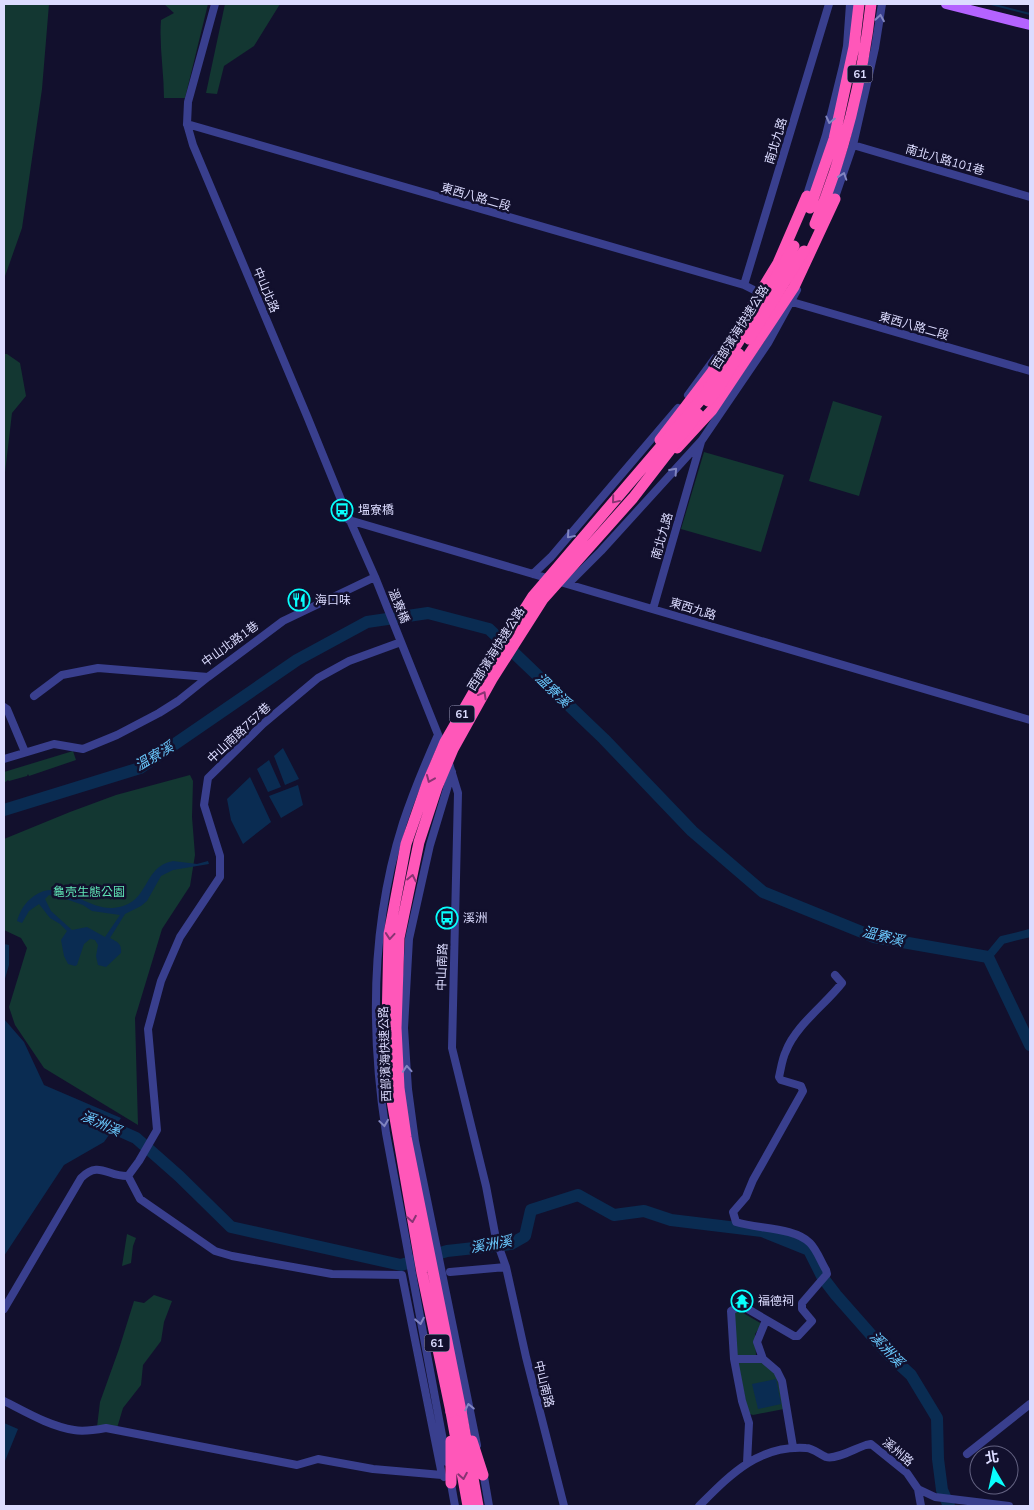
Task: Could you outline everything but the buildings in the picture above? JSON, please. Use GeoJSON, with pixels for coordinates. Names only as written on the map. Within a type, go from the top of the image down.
{"type":"FeatureCollection","features":[{"type":"Feature","properties":{"kind":"highway","name":"西部濱海快速公路"},"geometry":{"type":"LineString","coordinates":[[843,143],[859,4]]}},
{"type":"Feature","properties":{"kind":"highway","name":"西部濱海快速公路"},"geometry":{"type":"LineString","coordinates":[[468,1506],[456,1411],[406,1137],[399,1088],[396,1028],[399,938],[419,842],[437,788],[453,749],[492,679],[543,599],[633,498],[720,386],[799,248],[808,213],[843,143],[866,47],[871,4]]}},
{"type":"Feature","properties":{"kind":"highway"},"geometry":{"type":"LineString","coordinates":[[628,485],[712,372],[778,264],[807,196]]}},
{"type":"Feature","properties":{"kind":"highway"},"geometry":{"type":"LineString","coordinates":[[633,498],[712,410],[762,337],[794,287],[835,199]]}},
{"type":"Feature","properties":{"kind":"highway","name":"西部濱海快速公路"},"geometry":{"type":"LineString","coordinates":[[478,1506],[422,1273],[390,1089],[387,1026],[389,934],[406,844],[427,784],[446,742],[487,670],[533,596],[704,396],[799,248]]}},
{"type":"Feature","properties":{"kind":"highway"},"geometry":{"type":"LineString","coordinates":[[456,1411],[483,1475]]}},
{"type":"Feature","properties":{"kind":"highway"},"geometry":{"type":"LineString","coordinates":[[447,1479],[456,1411]]}},
{"type":"Feature","properties":{"kind":"main road"},"geometry":{"type":"LineString","coordinates":[[946,4],[1030,25]]}},
{"type":"Feature","properties":{"kind":"street","name":"中山北路"},"geometry":{"type":"LineString","coordinates":[[214,4],[188,102],[187,124],[193,145],[349,520],[375,577]]}},
{"type":"Feature","properties":{"kind":"street","name":"南北九路"},"geometry":{"type":"LineString","coordinates":[[744,285],[829,4]]}},
{"type":"Feature","properties":{"kind":"street"},"geometry":{"type":"LineString","coordinates":[[533,574],[551,558],[659,432],[723,346],[758,292],[786,240],[799,208],[807,196],[826,136],[846,52],[850,4]]}},
{"type":"Feature","properties":{"kind":"street"},"geometry":{"type":"LineString","coordinates":[[569,583],[601,551],[702,440],[741,384],[792,302],[835,199],[843,143],[875,48],[882,4]]}},
{"type":"Feature","properties":{"kind":"street","name":"東西八路二段"},"geometry":{"type":"LineString","coordinates":[[187,124],[744,285],[758,292]]}},
{"type":"Feature","properties":{"kind":"street","name":"南北八路101巷"},"geometry":{"type":"LineString","coordinates":[[843,143],[1030,197]]}},
{"type":"Feature","properties":{"kind":"street","name":"東西八路二段"},"geometry":{"type":"LineString","coordinates":[[792,302],[1030,371]]}},
{"type":"Feature","properties":{"kind":"street","name":"南北九路"},"geometry":{"type":"LineString","coordinates":[[653,609],[702,440]]}},
{"type":"Feature","properties":{"kind":"street","name":"東西九路"},"geometry":{"type":"LineString","coordinates":[[349,520],[569,583],[1030,720]]}},
{"type":"Feature","properties":{"kind":"street","name":"溫寮橋"},"geometry":{"type":"LineString","coordinates":[[375,577],[401,642]]}},
{"type":"Feature","properties":{"kind":"street","name":"中山北路1巷"},"geometry":{"type":"LineString","coordinates":[[34,696],[62,676],[98,668],[208,677],[283,621],[375,577]]}},
{"type":"Feature","properties":{"kind":"street","name":"中山南路"},"geometry":{"type":"LineString","coordinates":[[401,642],[452,772],[458,793],[452,1048],[486,1186],[496,1239],[506,1267],[526,1357],[564,1506]]}},
{"type":"Feature","properties":{"kind":"street","name":"中山南路757巷"},"geometry":{"type":"LineString","coordinates":[[128,1176],[139,1162],[157,1130],[148,1029],[161,981],[180,936],[220,877],[220,856],[204,805],[208,778],[263,724],[318,678],[349,660],[401,642]]}},
{"type":"Feature","properties":{"kind":"street"},"geometry":{"type":"LineString","coordinates":[[4,759],[54,744],[83,749],[117,735],[159,713],[178,701],[208,677]]}},
{"type":"Feature","properties":{"kind":"street"},"geometry":{"type":"LineString","coordinates":[[4,708],[7,709],[25,752]]}},
{"type":"Feature","properties":{"kind":"street"},"geometry":{"type":"LineString","coordinates":[[438,735],[403,824],[391,869],[378,948],[375,1036],[379,1090],[447,1479]]}},
{"type":"Feature","properties":{"kind":"street"},"geometry":{"type":"LineString","coordinates":[[452,772],[430,845],[409,940],[404,1028],[408,1089],[415,1141],[489,1506]]}},
{"type":"Feature","properties":{"kind":"street"},"geometry":{"type":"LineString","coordinates":[[747,1463],[749,1424],[742,1401],[734,1359],[732,1311],[741,1305],[794,1336],[798,1336],[812,1321],[802,1309],[802,1303],[827,1274],[810,1243],[781,1230],[748,1226],[736,1222],[733,1212],[746,1197],[753,1180],[803,1091],[801,1086],[781,1080],[779,1077],[786,1051],[797,1031],[830,998],[842,983],[835,975]]}},
{"type":"Feature","properties":{"kind":"street"},"geometry":{"type":"LineString","coordinates":[[4,1309],[81,1178],[88,1171],[96,1169],[119,1176],[128,1176],[140,1199],[215,1251],[232,1256],[332,1274],[402,1275],[447,1479],[455,1506]]}},
{"type":"Feature","properties":{"kind":"street"},"geometry":{"type":"LineString","coordinates":[[450,1272],[506,1267]]}},
{"type":"Feature","properties":{"kind":"street"},"geometry":{"type":"LineString","coordinates":[[766,1320],[757,1342],[763,1359],[777,1371],[782,1381],[793,1447]]}},
{"type":"Feature","properties":{"kind":"street"},"geometry":{"type":"LineString","coordinates":[[734,1359],[763,1359]]}},
{"type":"Feature","properties":{"kind":"street"},"geometry":{"type":"LineString","coordinates":[[4,1401],[37,1418],[74,1431],[92,1431],[106,1428],[297,1465],[318,1459],[447,1479]]}},
{"type":"Feature","properties":{"kind":"street"},"geometry":{"type":"LineString","coordinates":[[968,1454],[1030,1404]]}},
{"type":"Feature","properties":{"kind":"street","name":"溪州路"},"geometry":{"type":"LineString","coordinates":[[699,1506],[730,1475],[747,1463],[763,1455],[793,1447],[809,1448],[827,1458],[833,1458],[871,1444],[907,1473],[918,1489]]}},
{"type":"Feature","properties":{"kind":"street"},"geometry":{"type":"LineString","coordinates":[[918,1489],[921,1506]]}},
{"type":"Feature","properties":{"kind":"street"},"geometry":{"type":"LineString","coordinates":[[918,1489],[935,1497],[1009,1506]]}},
{"type":"Feature","properties":{"kind":"green space"},"geometry":{"type":"Polygon","coordinates":[[[4,4],[49,4],[42,89],[22,228],[4,279],[4,4]]]}},
{"type":"Feature","properties":{"kind":"green space"},"geometry":{"type":"Polygon","coordinates":[[[164,4],[208,4],[185,98],[164,98],[161,20],[174,13],[164,4]]]}},
{"type":"Feature","properties":{"kind":"green space"},"geometry":{"type":"Polygon","coordinates":[[[225,4],[280,4],[254,46],[224,66],[217,94],[206,93],[225,4]]]}},
{"type":"Feature","properties":{"kind":"green space"},"geometry":{"type":"Polygon","coordinates":[[[4,354],[20,363],[26,396],[12,413],[4,481],[4,354]]]}},
{"type":"Feature","properties":{"kind":"green space"},"geometry":{"type":"Polygon","coordinates":[[[833,401],[882,416],[859,496],[809,481],[833,401]]]}},
{"type":"Feature","properties":{"kind":"green space"},"geometry":{"type":"Polygon","coordinates":[[[704,452],[784,475],[761,552],[681,529],[704,452]]]}},
{"type":"Feature","properties":{"kind":"green space"},"geometry":{"type":"Polygon","coordinates":[[[73,751],[76,760],[29,776],[28,774],[27,776],[8,780],[4,783],[4,772],[73,751]]]}},
{"type":"Feature","properties":{"kind":"green space","name":"龜壳生態公園"},"geometry":{"type":"Polygon","coordinates":[[[190,775],[193,781],[192,817],[195,855],[190,886],[162,929],[135,1018],[138,1125],[44,1068],[15,1025],[9,1007],[27,948],[21,938],[4,930],[4,839],[116,795],[190,775]]]}},
{"type":"Feature","properties":{"kind":"green space"},"geometry":{"type":"Polygon","coordinates":[[[127,1234],[136,1238],[131,1263],[122,1266],[127,1234]]]}},
{"type":"Feature","properties":{"kind":"green space"},"geometry":{"type":"Polygon","coordinates":[[[154,1295],[172,1301],[164,1322],[161,1341],[143,1365],[141,1385],[123,1408],[117,1428],[97,1427],[100,1402],[134,1301],[144,1303],[154,1295]]]}},
{"type":"Feature","properties":{"kind":"green space"},"geometry":{"type":"Polygon","coordinates":[[[738,1310],[762,1324],[755,1334],[756,1355],[776,1373],[784,1409],[750,1414],[737,1358],[733,1314],[738,1310]]]}},
{"type":"Feature","properties":{"kind":"water"},"geometry":{"type":"Polygon","coordinates":[[[283,748],[299,779],[285,785],[274,756],[283,748]]]}},
{"type":"Feature","properties":{"kind":"water"},"geometry":{"type":"Polygon","coordinates":[[[269,760],[281,787],[268,792],[257,769],[269,760]]]}},
{"type":"Feature","properties":{"kind":"water"},"geometry":{"type":"Polygon","coordinates":[[[250,777],[271,822],[243,844],[231,820],[227,799],[250,777]]]}},
{"type":"Feature","properties":{"kind":"water"},"geometry":{"type":"Polygon","coordinates":[[[298,785],[303,805],[281,818],[269,796],[298,785]]]}},
{"type":"Feature","properties":{"kind":"water"},"geometry":{"type":"Polygon","coordinates":[[[173,861],[197,864],[208,861],[209,864],[173,870],[161,876],[147,901],[125,914],[110,938],[120,945],[121,953],[106,967],[98,965],[96,956],[98,945],[95,940],[90,939],[84,944],[77,965],[68,964],[64,956],[61,940],[67,931],[50,918],[39,904],[29,911],[22,923],[17,921],[21,910],[28,901],[44,891],[54,890],[63,892],[103,907],[113,908],[125,905],[134,900],[155,870],[173,861]],[[49,895],[45,899],[51,911],[72,930],[87,927],[105,937],[120,915],[92,911],[83,905],[49,895]]]}},
{"type":"Feature","properties":{"kind":"water"},"geometry":{"type":"Polygon","coordinates":[[[4,944],[9,945],[9,965],[4,982],[4,944]]]}},
{"type":"Feature","properties":{"kind":"water"},"geometry":{"type":"Polygon","coordinates":[[[4,1019],[24,1042],[44,1085],[121,1118],[104,1142],[64,1165],[4,1256],[4,1019]]]}},
{"type":"Feature","properties":{"kind":"water"},"geometry":{"type":"Polygon","coordinates":[[[776,1379],[781,1404],[758,1409],[752,1384],[776,1379]]]}},
{"type":"Feature","properties":{"kind":"water"},"geometry":{"type":"Polygon","coordinates":[[[4,1423],[18,1429],[5,1461],[4,1460],[4,1423]]]}},
{"type":"Feature","properties":{"kind":"waterway"},"geometry":{"type":"LineString","coordinates":[[991,4],[1030,14]]}},
{"type":"Feature","properties":{"kind":"waterway","name":"溫寮溪"},"geometry":{"type":"LineString","coordinates":[[4,810],[140,768],[297,660],[367,622],[428,613],[489,629],[604,739],[692,831],[763,892],[874,937],[988,957],[1030,1045]]}},
{"type":"Feature","properties":{"kind":"waterway"},"geometry":{"type":"LineString","coordinates":[[988,957],[1002,940],[1030,933]]}},
{"type":"Feature","properties":{"kind":"waterway","name":"溪洲溪"},"geometry":{"type":"LineString","coordinates":[[98,1121],[136,1138],[179,1176],[231,1227],[401,1265],[447,1251],[511,1244],[525,1236],[531,1210],[578,1195],[614,1215],[644,1211],[671,1220],[762,1231],[809,1250],[823,1278],[888,1354],[911,1375],[937,1418],[938,1459],[942,1490],[949,1506]]}},
{"type":"Feature","properties":{"kind":"place","name":"塭寮橋"},"geometry":{"type":"Point","coordinates":[342,510]}},
{"type":"Feature","properties":{"kind":"place","name":"海口味"},"geometry":{"type":"Point","coordinates":[299,600]}},
{"type":"Feature","properties":{"kind":"place","name":"溪洲"},"geometry":{"type":"Point","coordinates":[447,918]}},
{"type":"Feature","properties":{"kind":"place","name":"福德祠"},"geometry":{"type":"Point","coordinates":[742,1301]}}]}
